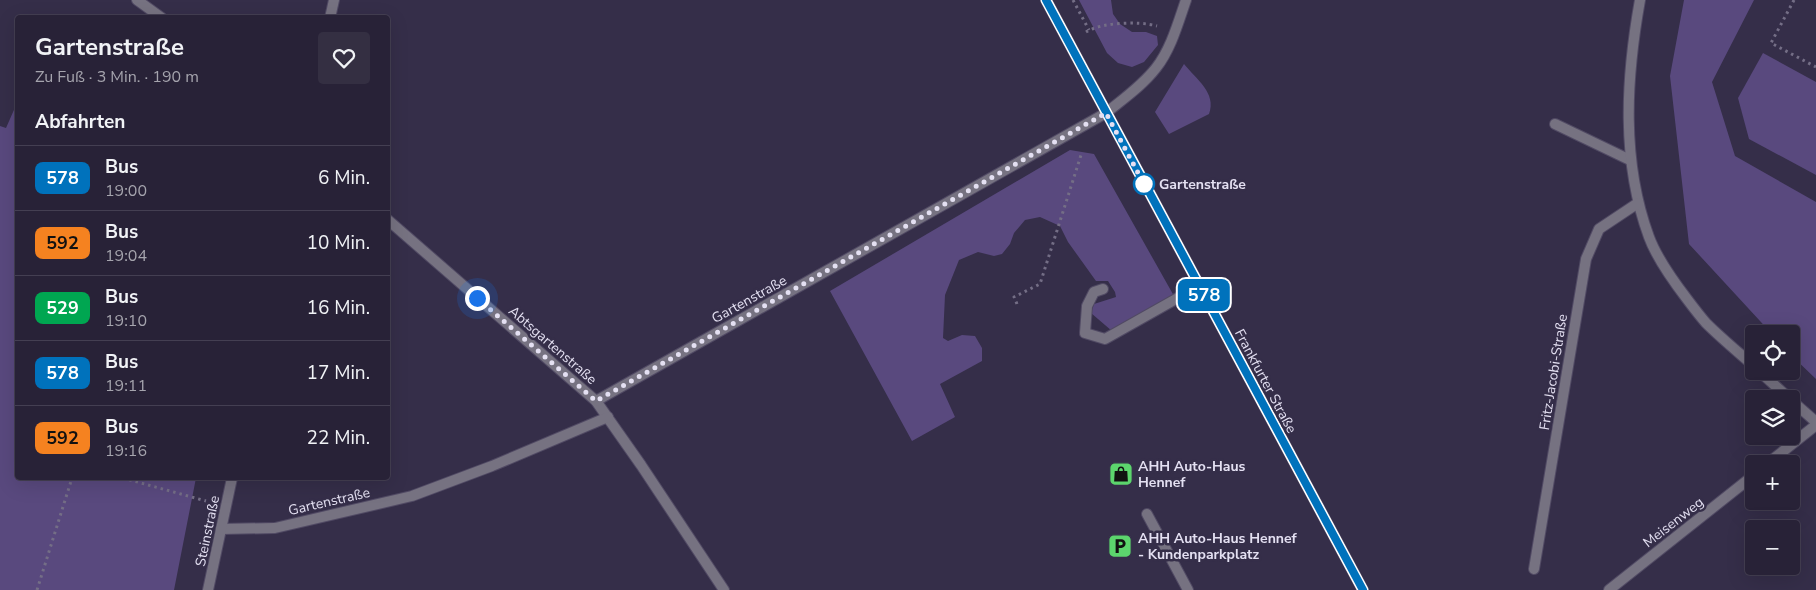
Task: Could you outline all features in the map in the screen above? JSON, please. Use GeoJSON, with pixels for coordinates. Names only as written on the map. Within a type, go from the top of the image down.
{"type":"FeatureCollection","features":[{"type":"Feature","properties":{"kind":"main road","name":"Frankfurter Straße"},"geometry":{"type":"LineString","coordinates":[[1046,0],[1363,590]]}},
{"type":"Feature","properties":{"kind":"street"},"geometry":{"type":"LineString","coordinates":[[137,0],[158,15]]}},
{"type":"Feature","properties":{"kind":"street"},"geometry":{"type":"LineString","coordinates":[[331,15],[334,0]]}},
{"type":"Feature","properties":{"kind":"street","name":"Gartenstraße"},"geometry":{"type":"LineString","coordinates":[[596,401],[1106,113],[1142,83],[1157,67],[1175,32],[1186,0]]}},
{"type":"Feature","properties":{"kind":"street"},"geometry":{"type":"LineString","coordinates":[[1640,0],[1634,35],[1628,120],[1630,160],[1638,203],[1650,239],[1676,284],[1705,322],[1745,358]]}},
{"type":"Feature","properties":{"kind":"street"},"geometry":{"type":"LineString","coordinates":[[1555,124],[1630,160]]}},
{"type":"Feature","properties":{"kind":"street","name":"Fritz-Jacobi-Straße"},"geometry":{"type":"LineString","coordinates":[[1534,570],[1586,259],[1599,229],[1638,203]]}},
{"type":"Feature","properties":{"kind":"street","name":"Abtsgartenstraße"},"geometry":{"type":"LineString","coordinates":[[390,222],[596,401],[724,590]]}},
{"type":"Feature","properties":{"kind":"street"},"geometry":{"type":"LineString","coordinates":[[1103,289],[1094,292],[1087,306],[1085,333],[1105,339],[1199,286]]}},
{"type":"Feature","properties":{"kind":"street"},"geometry":{"type":"LineString","coordinates":[[1769,380],[1780,390]]}},
{"type":"Feature","properties":{"kind":"street"},"geometry":{"type":"LineString","coordinates":[[1779,455],[1816,424],[1800,409]]}},
{"type":"Feature","properties":{"kind":"street","name":"Gartenstraße"},"geometry":{"type":"LineString","coordinates":[[221,529],[275,528],[412,496],[492,466],[608,417]]}},
{"type":"Feature","properties":{"kind":"street","name":"Steinstraße"},"geometry":{"type":"LineString","coordinates":[[208,590],[232,480]]}},
{"type":"Feature","properties":{"kind":"street","name":"Meisenweg"},"geometry":{"type":"LineString","coordinates":[[1609,590],[1745,482]]}},
{"type":"Feature","properties":{"kind":"street"},"geometry":{"type":"LineString","coordinates":[[1147,514],[1188,590]]}},
{"type":"Feature","properties":{"kind":"path"},"geometry":{"type":"LineString","coordinates":[[1073,0],[1089,30]]}},
{"type":"Feature","properties":{"kind":"path"},"geometry":{"type":"LineString","coordinates":[[1794,0],[1771,43],[1816,67]]}},
{"type":"Feature","properties":{"kind":"path"},"geometry":{"type":"LineString","coordinates":[[1069,42],[1089,30],[1124,22],[1150,24],[1175,32]]}},
{"type":"Feature","properties":{"kind":"path"},"geometry":{"type":"LineString","coordinates":[[1017,304],[1014,297],[1040,284],[1082,152]]}},
{"type":"Feature","properties":{"kind":"path"},"geometry":{"type":"LineString","coordinates":[[37,590],[71,480]]}},
{"type":"Feature","properties":{"kind":"path"},"geometry":{"type":"LineString","coordinates":[[130,480],[226,506]]}},
{"type":"Feature","properties":{"kind":"shaded area"},"geometry":{"type":"Polygon","coordinates":[[[1079,0],[1111,0],[1113,14],[1120,24],[1132,32],[1146,32],[1157,36],[1158,45],[1144,62],[1132,67],[1118,63],[1107,53],[1079,0]]]}},
{"type":"Feature","properties":{"kind":"shaded area"},"geometry":{"type":"Polygon","coordinates":[[[1684,0],[1754,0],[1712,82],[1735,156],[1816,202],[1816,379],[1800,364],[1800,325],[1764,325],[1689,244],[1670,76],[1684,0]]]}},
{"type":"Feature","properties":{"kind":"shaded area"},"geometry":{"type":"Polygon","coordinates":[[[1763,53],[1816,82],[1816,175],[1749,139],[1738,98],[1763,53]]]}},
{"type":"Feature","properties":{"kind":"shaded area"},"geometry":{"type":"Polygon","coordinates":[[[1184,64],[1208,93],[1211,106],[1209,114],[1169,134],[1155,112],[1184,64]]]}},
{"type":"Feature","properties":{"kind":"shaded area"},"geometry":{"type":"Polygon","coordinates":[[[15,108],[15,480],[196,480],[174,590],[0,590],[0,126],[6,128],[15,108]]]}},
{"type":"Feature","properties":{"kind":"shaded area"},"geometry":{"type":"Polygon","coordinates":[[[1070,150],[1094,154],[1174,296],[1112,331],[1091,313],[1094,304],[1116,297],[1108,281],[1096,281],[1068,242],[1060,226],[1040,217],[1025,220],[1014,233],[1010,244],[1002,254],[994,256],[978,252],[959,260],[945,295],[943,338],[948,341],[962,335],[975,336],[982,348],[982,361],[940,384],[955,417],[912,441],[830,291],[1070,150]]]}},
{"type":"Feature","properties":{"kind":"bus line","name":"578"},"geometry":{"type":"LineString","coordinates":[[1046,0],[1363,590]]}},
{"type":"Feature","properties":{"kind":"place","name":"Gartenstraße"},"geometry":{"type":"Point","coordinates":[1144,184]}},
{"type":"Feature","properties":{"kind":"place","name":"AHH Auto-Haus Hennef"},"geometry":{"type":"Point","coordinates":[1121,474]}},
{"type":"Feature","properties":{"kind":"place","name":"AHH Auto-Haus Hennef - Kundenparkplatz"},"geometry":{"type":"Point","coordinates":[1120,546]}},
{"type":"Feature","properties":{"kind":"route"},"geometry":{"type":"LineString","coordinates":[[477,298],[596,401],[1106,113],[1144,184]]}}]}
